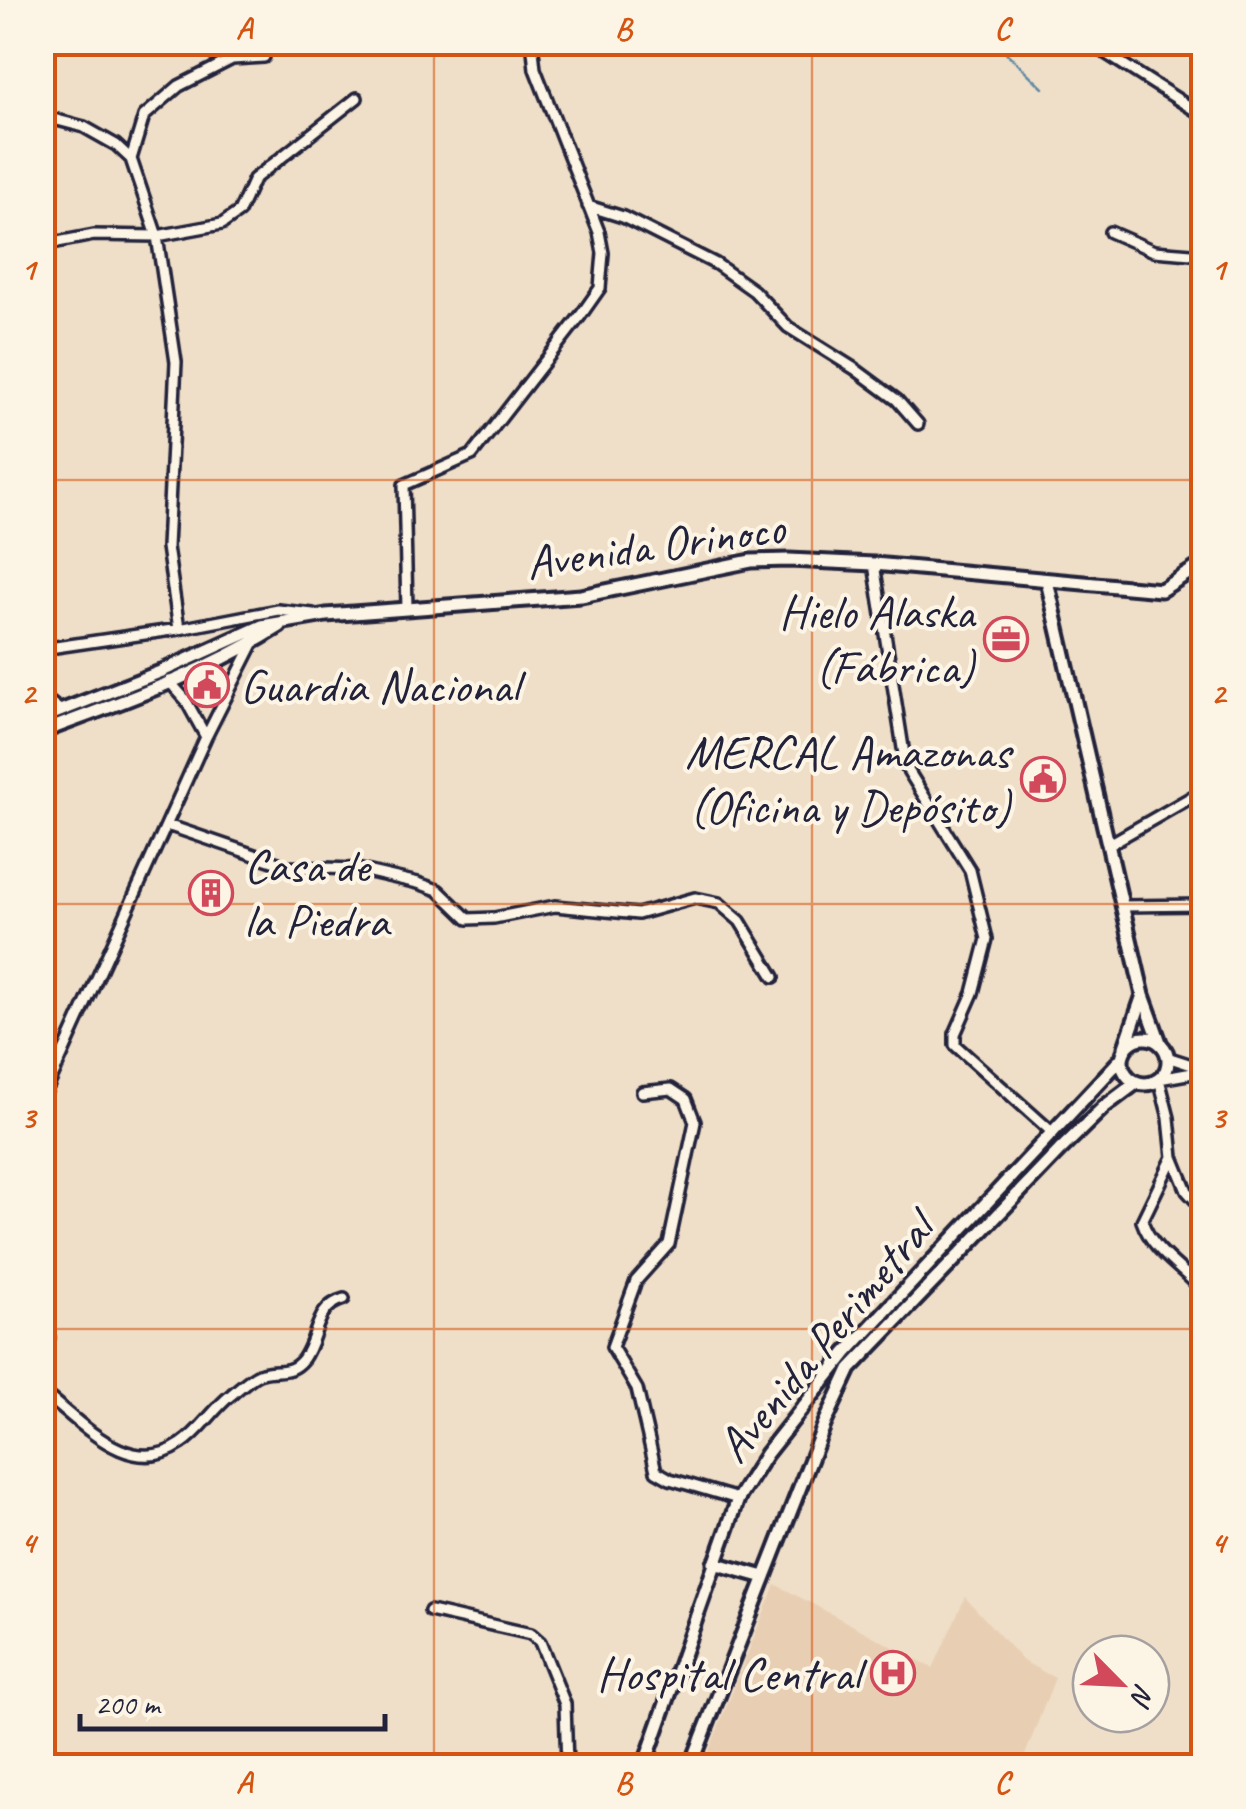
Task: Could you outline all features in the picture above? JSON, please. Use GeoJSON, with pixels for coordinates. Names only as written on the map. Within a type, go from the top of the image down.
{"type":"FeatureCollection","features":[{"type":"Feature","properties":{"kind":"main road","name":"Avenida Orinoco"},"geometry":{"type":"LineString","coordinates":[[42,718],[160,672],[262,626],[326,615],[582,596],[752,562],[874,564],[1161,590],[1204,563]]}},
{"type":"Feature","properties":{"kind":"main road"},"geometry":{"type":"LineString","coordinates":[[1047,581],[1143,995],[1164,1051],[1166,1069],[1159,1079],[1148,1084],[1136,1083],[1128,1077],[1122,1055],[1143,995]]}},
{"type":"Feature","properties":{"kind":"main road","name":"Avenida Orinoco"},"geometry":{"type":"LineString","coordinates":[[42,732],[171,683],[253,644],[289,621]]}},
{"type":"Feature","properties":{"kind":"main road"},"geometry":{"type":"LineString","coordinates":[[1122,1055],[1141,1038],[1148,1038],[1164,1051]]}},
{"type":"Feature","properties":{"kind":"main road","name":"Avenida Perimetral"},"geometry":{"type":"LineString","coordinates":[[644,1766],[738,1499],[766,1454],[846,1353],[1054,1133],[1122,1055]]}},
{"type":"Feature","properties":{"kind":"main road","name":"Avenida Perimetral"},"geometry":{"type":"LineString","coordinates":[[691,1766],[825,1423],[850,1369],[1060,1150],[1104,1107],[1136,1083]]}},
{"type":"Feature","properties":{"kind":"main road"},"geometry":{"type":"LineString","coordinates":[[714,1563],[764,1577]]}},
{"type":"Feature","properties":{"kind":"street"},"geometry":{"type":"LineString","coordinates":[[407,608],[404,485],[472,455],[600,288],[603,253],[534,69],[537,42]]}},
{"type":"Feature","properties":{"kind":"street"},"geometry":{"type":"LineString","coordinates":[[1088,42],[1204,116]]}},
{"type":"Feature","properties":{"kind":"street"},"geometry":{"type":"LineString","coordinates":[[130,158],[144,116],[179,86],[232,59],[264,57]]}},
{"type":"Feature","properties":{"kind":"street"},"geometry":{"type":"LineString","coordinates":[[42,246],[94,235],[157,236],[222,224],[239,212],[254,179],[357,98]]}},
{"type":"Feature","properties":{"kind":"street"},"geometry":{"type":"LineString","coordinates":[[42,116],[84,126],[130,158],[157,236],[176,362],[167,547],[179,630]]}},
{"type":"Feature","properties":{"kind":"street"},"geometry":{"type":"LineString","coordinates":[[588,206],[623,217],[716,264],[754,292],[788,327],[897,400],[918,424]]}},
{"type":"Feature","properties":{"kind":"street"},"geometry":{"type":"LineString","coordinates":[[1110,232],[1154,251],[1204,255]]}},
{"type":"Feature","properties":{"kind":"street"},"geometry":{"type":"LineString","coordinates":[[874,564],[906,767],[970,870],[987,939],[973,993],[954,1034],[955,1044],[1054,1133]]}},
{"type":"Feature","properties":{"kind":"street"},"geometry":{"type":"LineString","coordinates":[[42,649],[179,630],[278,610],[326,615]]}},
{"type":"Feature","properties":{"kind":"street"},"geometry":{"type":"LineString","coordinates":[[42,1100],[206,737],[262,626]]}},
{"type":"Feature","properties":{"kind":"street"},"geometry":{"type":"LineString","coordinates":[[160,672],[185,699],[206,737]]}},
{"type":"Feature","properties":{"kind":"street"},"geometry":{"type":"LineString","coordinates":[[42,696],[61,711]]}},
{"type":"Feature","properties":{"kind":"street"},"geometry":{"type":"LineString","coordinates":[[1108,846],[1204,790]]}},
{"type":"Feature","properties":{"kind":"street"},"geometry":{"type":"LineString","coordinates":[[167,824],[290,867],[357,869],[418,883],[438,890],[468,919],[555,906],[638,914],[695,898],[719,904],[740,922],[774,977]]}},
{"type":"Feature","properties":{"kind":"street"},"geometry":{"type":"LineString","coordinates":[[1123,906],[1204,905]]}},
{"type":"Feature","properties":{"kind":"street"},"geometry":{"type":"LineString","coordinates":[[1164,1051],[1204,1070]]}},
{"type":"Feature","properties":{"kind":"street"},"geometry":{"type":"LineString","coordinates":[[1204,1070],[1159,1079],[1169,1118],[1172,1158],[1187,1190],[1204,1210]]}},
{"type":"Feature","properties":{"kind":"street"},"geometry":{"type":"LineString","coordinates":[[642,1092],[671,1089],[686,1099],[695,1122],[669,1244],[636,1281],[612,1347],[637,1389],[656,1470],[738,1499]]}},
{"type":"Feature","properties":{"kind":"street"},"geometry":{"type":"LineString","coordinates":[[1172,1158],[1142,1221],[1148,1240],[1184,1269],[1204,1292]]}},
{"type":"Feature","properties":{"kind":"street"},"geometry":{"type":"LineString","coordinates":[[42,1392],[121,1452],[146,1458],[163,1454],[204,1426],[228,1396],[260,1373],[288,1372],[302,1361],[313,1343],[322,1313],[333,1302],[344,1299]]}},
{"type":"Feature","properties":{"kind":"street"},"geometry":{"type":"LineString","coordinates":[[42,1348],[49,1338]]}},
{"type":"Feature","properties":{"kind":"street"},"geometry":{"type":"LineString","coordinates":[[430,1612],[530,1634],[540,1642],[565,1704],[567,1766]]}},
{"type":"Feature","properties":{"kind":"shaded area","name":"Hospital Central"},"geometry":{"type":"Polygon","coordinates":[[[775,1584],[933,1668],[965,1597],[1023,1661],[1055,1678],[1021,1766],[703,1766],[775,1584]]]}},
{"type":"Feature","properties":{"kind":"waterway"},"geometry":{"type":"LineString","coordinates":[[995,42],[1043,88]]}},
{"type":"Feature","properties":{"kind":"place","name":"Hielo Alaska (Fábrica)"},"geometry":{"type":"Point","coordinates":[1006,639]}},
{"type":"Feature","properties":{"kind":"place","name":"Guardia Nacional"},"geometry":{"type":"Point","coordinates":[207,685]}},
{"type":"Feature","properties":{"kind":"place","name":"MERCAL Amazonas (Oficina y Depósito)"},"geometry":{"type":"Point","coordinates":[1043,779]}},
{"type":"Feature","properties":{"kind":"place","name":"Casa de la Piedra"},"geometry":{"type":"Point","coordinates":[211,893]}},
{"type":"Feature","properties":{"kind":"place","name":"Hospital Central"},"geometry":{"type":"Point","coordinates":[893,1673]}}]}
